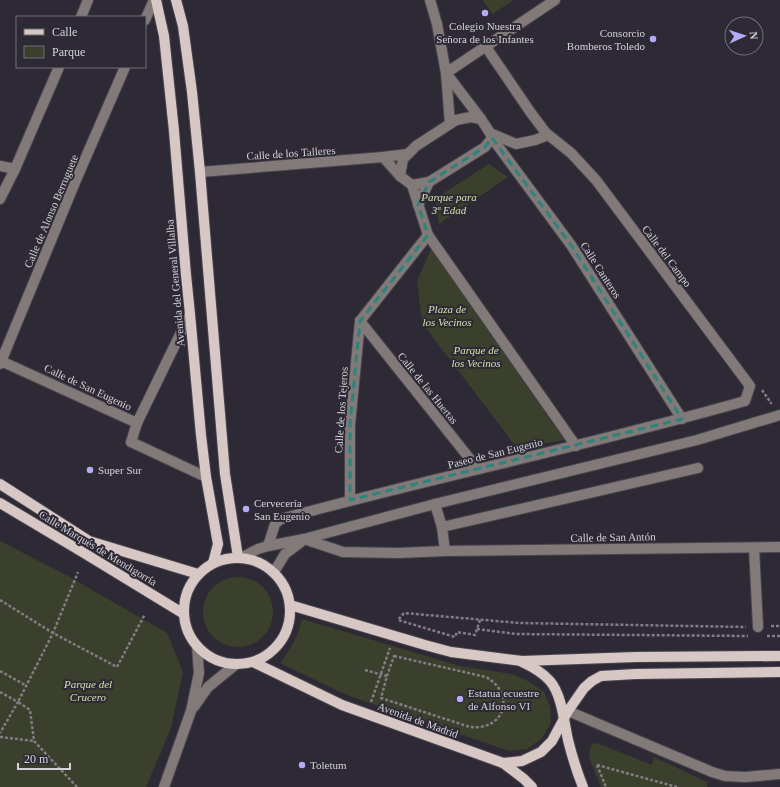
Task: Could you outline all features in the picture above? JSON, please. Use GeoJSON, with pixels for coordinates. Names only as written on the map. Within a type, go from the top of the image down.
{"type":"FeatureCollection","features":[{"type":"Feature","properties":{"kind":"main road","name":"Avenida del General Villalba"},"geometry":{"type":"LineString","coordinates":[[155,0],[164,36],[201,435],[206,477],[218,544],[213,563]]}},
{"type":"Feature","properties":{"kind":"main road"},"geometry":{"type":"LineString","coordinates":[[176,0],[183,26],[192,92],[225,474],[239,558]]}},
{"type":"Feature","properties":{"kind":"main road","name":"Calle Marqués de Mendigorría"},"geometry":{"type":"LineString","coordinates":[[0,484],[89,541],[198,574]]}},
{"type":"Feature","properties":{"kind":"main road","name":"Calle Marqués de Mendigorría"},"geometry":{"type":"LineString","coordinates":[[0,503],[184,614]]}},
{"type":"Feature","properties":{"kind":"main road"},"geometry":{"type":"LineString","coordinates":[[239,558],[253,560],[274,572],[282,582],[287,593],[290,605],[290,614],[289,623],[282,640],[270,654],[253,662],[235,665],[221,662],[208,656],[197,647],[185,626],[184,614],[185,601],[189,588],[198,574],[213,563],[221,560],[239,558]]}},
{"type":"Feature","properties":{"kind":"main road"},"geometry":{"type":"LineString","coordinates":[[290,605],[451,652],[522,661],[636,657],[780,656]]}},
{"type":"Feature","properties":{"kind":"main road"},"geometry":{"type":"LineString","coordinates":[[522,661],[537,669],[551,682],[559,696],[566,715],[568,741],[583,787]]}},
{"type":"Feature","properties":{"kind":"main road","name":"Avenida de Madrid"},"geometry":{"type":"LineString","coordinates":[[253,662],[342,705],[503,763],[522,761],[541,752],[552,741],[566,715],[584,688],[601,676],[780,672]]}},
{"type":"Feature","properties":{"kind":"main road"},"geometry":{"type":"LineString","coordinates":[[503,763],[532,787]]}},
{"type":"Feature","properties":{"kind":"street"},"geometry":{"type":"LineString","coordinates":[[81,16],[88,0]]}},
{"type":"Feature","properties":{"kind":"street"},"geometry":{"type":"LineString","coordinates":[[146,18],[155,0]]}},
{"type":"Feature","properties":{"kind":"street"},"geometry":{"type":"LineString","coordinates":[[430,0],[437,24],[446,73],[450,124]]}},
{"type":"Feature","properties":{"kind":"street"},"geometry":{"type":"LineString","coordinates":[[446,73],[555,0]]}},
{"type":"Feature","properties":{"kind":"street","name":"Calle del Campo"},"geometry":{"type":"LineString","coordinates":[[486,47],[531,113],[548,135],[571,153],[596,180],[750,386],[745,401]]}},
{"type":"Feature","properties":{"kind":"street"},"geometry":{"type":"LineString","coordinates":[[0,199],[15,169],[59,68]]}},
{"type":"Feature","properties":{"kind":"street","name":"Calle de Alonso Berruguete"},"geometry":{"type":"LineString","coordinates":[[1,362],[76,180],[125,68]]}},
{"type":"Feature","properties":{"kind":"street"},"geometry":{"type":"LineString","coordinates":[[446,73],[481,118],[491,136],[516,144],[535,140],[548,135]]}},
{"type":"Feature","properties":{"kind":"street"},"geometry":{"type":"LineString","coordinates":[[400,176],[403,159],[416,146],[456,120],[471,117],[481,118]]}},
{"type":"Feature","properties":{"kind":"street"},"geometry":{"type":"LineString","coordinates":[[412,185],[429,182],[485,147],[491,136]]}},
{"type":"Feature","properties":{"kind":"street","name":"Calle Canteros"},"geometry":{"type":"LineString","coordinates":[[491,136],[571,244],[682,419]]}},
{"type":"Feature","properties":{"kind":"street","name":"Calle de los Talleres"},"geometry":{"type":"LineString","coordinates":[[200,172],[408,154]]}},
{"type":"Feature","properties":{"kind":"street"},"geometry":{"type":"LineString","coordinates":[[383,157],[400,176],[412,185],[428,235],[576,446]]}},
{"type":"Feature","properties":{"kind":"street"},"geometry":{"type":"LineString","coordinates":[[0,166],[15,169]]}},
{"type":"Feature","properties":{"kind":"street"},"geometry":{"type":"LineString","coordinates":[[418,205],[429,182]]}},
{"type":"Feature","properties":{"kind":"street"},"geometry":{"type":"LineString","coordinates":[[360,321],[428,235]]}},
{"type":"Feature","properties":{"kind":"street"},"geometry":{"type":"LineString","coordinates":[[137,423],[190,314]]}},
{"type":"Feature","properties":{"kind":"street","name":"Calle de las Huertas"},"geometry":{"type":"LineString","coordinates":[[360,321],[478,469]]}},
{"type":"Feature","properties":{"kind":"street","name":"Calle de los Tejeros"},"geometry":{"type":"LineString","coordinates":[[350,500],[350,425],[360,321]]}},
{"type":"Feature","properties":{"kind":"street","name":"Calle de San Eugenio"},"geometry":{"type":"LineString","coordinates":[[1,362],[137,423],[131,442],[206,477]]}},
{"type":"Feature","properties":{"kind":"street","name":"Paseo de San Eugenio"},"geometry":{"type":"LineString","coordinates":[[268,546],[275,524],[281,519],[350,500],[576,446],[745,401]]}},
{"type":"Feature","properties":{"kind":"street"},"geometry":{"type":"LineString","coordinates":[[239,558],[268,546],[304,539],[435,504],[697,440],[780,415]]}},
{"type":"Feature","properties":{"kind":"street"},"geometry":{"type":"LineString","coordinates":[[442,527],[698,468]]}},
{"type":"Feature","properties":{"kind":"street"},"geometry":{"type":"LineString","coordinates":[[435,504],[442,527],[445,551]]}},
{"type":"Feature","properties":{"kind":"street"},"geometry":{"type":"LineString","coordinates":[[274,572],[285,554],[304,539]]}},
{"type":"Feature","properties":{"kind":"street","name":"Calle de San Antón"},"geometry":{"type":"LineString","coordinates":[[304,539],[343,552],[398,553],[445,551],[780,547]]}},
{"type":"Feature","properties":{"kind":"street"},"geometry":{"type":"LineString","coordinates":[[754,548],[758,627]]}},
{"type":"Feature","properties":{"kind":"street"},"geometry":{"type":"LineString","coordinates":[[164,787],[192,711],[199,673],[197,647]]}},
{"type":"Feature","properties":{"kind":"street"},"geometry":{"type":"LineString","coordinates":[[192,711],[208,687],[235,665]]}},
{"type":"Feature","properties":{"kind":"street"},"geometry":{"type":"LineString","coordinates":[[566,715],[725,776],[745,777],[780,774]]}},
{"type":"Feature","properties":{"kind":"path"},"geometry":{"type":"LineString","coordinates":[[0,733],[27,686],[54,633],[78,572]]}},
{"type":"Feature","properties":{"kind":"path"},"geometry":{"type":"LineString","coordinates":[[0,600],[54,633],[117,666],[145,614]]}},
{"type":"Feature","properties":{"kind":"path"},"geometry":{"type":"LineString","coordinates":[[480,620],[475,636],[456,632],[455,636],[398,620],[404,613],[519,623],[758,627],[780,626]]}},
{"type":"Feature","properties":{"kind":"path"},"geometry":{"type":"LineString","coordinates":[[477,629],[516,634],[750,636]]}},
{"type":"Feature","properties":{"kind":"path"},"geometry":{"type":"LineString","coordinates":[[765,636],[780,636]]}},
{"type":"Feature","properties":{"kind":"path"},"geometry":{"type":"LineString","coordinates":[[371,702],[390,646]]}},
{"type":"Feature","properties":{"kind":"path"},"geometry":{"type":"LineString","coordinates":[[394,656],[486,677],[492,680],[500,689],[503,698],[503,709],[498,718],[488,725],[479,727],[470,726],[380,698],[387,676],[394,656]]}},
{"type":"Feature","properties":{"kind":"path"},"geometry":{"type":"LineString","coordinates":[[365,670],[387,676]]}},
{"type":"Feature","properties":{"kind":"path"},"geometry":{"type":"LineString","coordinates":[[0,671],[27,686]]}},
{"type":"Feature","properties":{"kind":"path"},"geometry":{"type":"LineString","coordinates":[[0,692],[30,710],[34,741],[77,787]]}},
{"type":"Feature","properties":{"kind":"path"},"geometry":{"type":"LineString","coordinates":[[0,737],[34,741]]}},
{"type":"Feature","properties":{"kind":"path"},"geometry":{"type":"LineString","coordinates":[[606,787],[597,765],[677,787]]}},
{"type":"Feature","properties":{"kind":"highlighted area"},"geometry":{"type":"Polygon","coordinates":[[[492,138],[571,245],[682,419],[350,500],[350,425],[360,321],[428,235],[418,205],[429,182],[485,147],[492,138]]]}},
{"type":"Feature","properties":{"kind":"green space"},"geometry":{"type":"Polygon","coordinates":[[[483,0],[514,0],[492,14],[483,0]]]}},
{"type":"Feature","properties":{"kind":"green space","name":"Parque para 3ª Edad"},"geometry":{"type":"Polygon","coordinates":[[[489,164],[508,177],[439,224],[436,198],[489,164]]]}},
{"type":"Feature","properties":{"kind":"green space","name":"Parque de los Vecinos"},"geometry":{"type":"Polygon","coordinates":[[[431,249],[564,440],[517,448],[422,323],[417,281],[431,249]]]}},
{"type":"Feature","properties":{"kind":"green space","name":"Parque del Crucero"},"geometry":{"type":"Polygon","coordinates":[[[0,541],[68,576],[167,633],[183,672],[171,728],[146,787],[0,787],[0,541]]]}},
{"type":"Feature","properties":{"kind":"green space"},"geometry":{"type":"Polygon","coordinates":[[[238,577],[251,580],[263,587],[270,599],[273,612],[270,625],[263,637],[251,644],[238,647],[225,644],[213,637],[206,625],[203,612],[206,599],[213,587],[225,580],[238,577]]]}},
{"type":"Feature","properties":{"kind":"green space"},"geometry":{"type":"Polygon","coordinates":[[[302,619],[460,666],[512,674],[530,682],[544,692],[550,707],[551,723],[542,738],[527,749],[509,751],[338,691],[280,663],[294,642],[302,619]]]}},
{"type":"Feature","properties":{"kind":"green space"},"geometry":{"type":"Polygon","coordinates":[[[597,743],[652,765],[654,757],[707,782],[707,787],[601,787],[590,760],[589,752],[592,744],[597,743]]]}},
{"type":"Feature","properties":{"kind":"place","name":"Colegio Nuestra Señora de los Infantes"},"geometry":{"type":"Point","coordinates":[485,13]}},
{"type":"Feature","properties":{"kind":"place","name":"Consorcio Bomberos Toledo"},"geometry":{"type":"Point","coordinates":[653,39]}},
{"type":"Feature","properties":{"kind":"place","name":"Super Sur"},"geometry":{"type":"Point","coordinates":[90,470]}},
{"type":"Feature","properties":{"kind":"place","name":"Cervecería San Eugenio"},"geometry":{"type":"Point","coordinates":[246,509]}},
{"type":"Feature","properties":{"kind":"place","name":"Estatua ecuestre de Alfonso VI"},"geometry":{"type":"Point","coordinates":[460,699]}},
{"type":"Feature","properties":{"kind":"place","name":"Toletum"},"geometry":{"type":"Point","coordinates":[302,765]}},
{"type":"Feature","properties":{"kind":"park label","name":"Plaza de los Vecinos"},"geometry":{"type":"Point","coordinates":[447,315]}}]}
